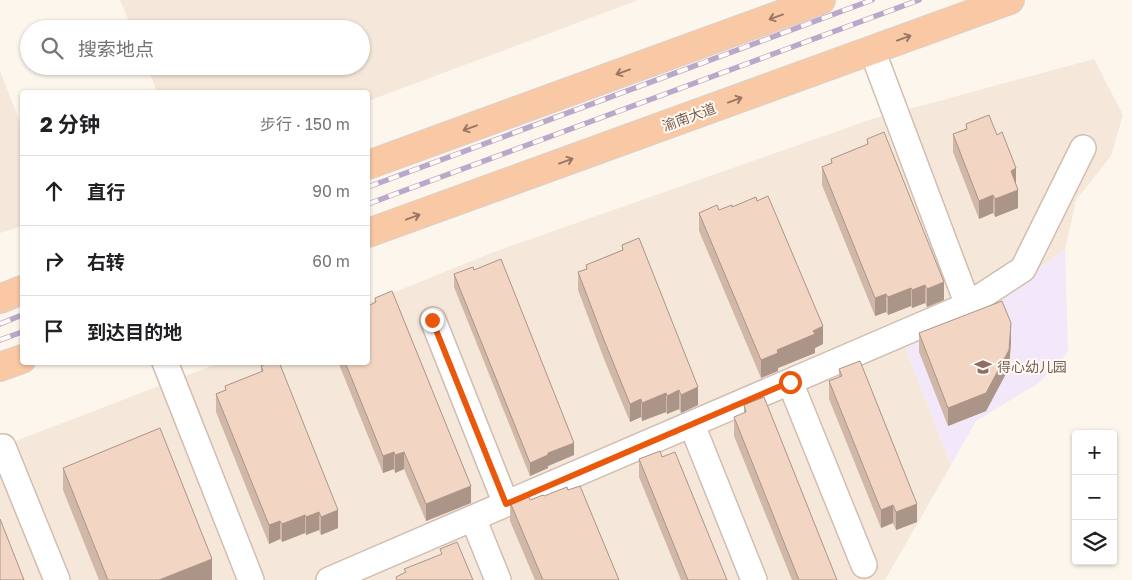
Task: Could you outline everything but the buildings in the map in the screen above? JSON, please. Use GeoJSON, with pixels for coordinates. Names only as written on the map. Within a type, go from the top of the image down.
{"type":"FeatureCollection","features":[{"type":"Feature","properties":{"kind":"highway"},"geometry":{"type":"LineString","coordinates":[[370,164],[821,0]]}},
{"type":"Feature","properties":{"kind":"highway","name":"渝南大道"},"geometry":{"type":"LineString","coordinates":[[370,233],[1010,0]]}},
{"type":"Feature","properties":{"kind":"highway"},"geometry":{"type":"LineString","coordinates":[[0,298],[20,291]]}},
{"type":"Feature","properties":{"kind":"highway"},"geometry":{"type":"LineString","coordinates":[[0,367],[20,360]]}},
{"type":"Feature","properties":{"kind":"street"},"geometry":{"type":"LineString","coordinates":[[872,50],[968,305]]}},
{"type":"Feature","properties":{"kind":"street"},"geometry":{"type":"LineString","coordinates":[[335,579],[968,305],[1023,269],[1083,148]]}},
{"type":"Feature","properties":{"kind":"street"},"geometry":{"type":"LineString","coordinates":[[432,320],[506,504]]}},
{"type":"Feature","properties":{"kind":"street"},"geometry":{"type":"LineString","coordinates":[[166,365],[251,580]]}},
{"type":"Feature","properties":{"kind":"street"},"geometry":{"type":"LineString","coordinates":[[790,382],[864,565]]}},
{"type":"Feature","properties":{"kind":"street"},"geometry":{"type":"LineString","coordinates":[[692,425],[754,580]]}},
{"type":"Feature","properties":{"kind":"street"},"geometry":{"type":"LineString","coordinates":[[2,446],[57,580]]}},
{"type":"Feature","properties":{"kind":"street"},"geometry":{"type":"LineString","coordinates":[[473,518],[498,580]]}},
{"type":"Feature","properties":{"kind":"shaded area"},"geometry":{"type":"Polygon","coordinates":[[[120,0],[638,0],[370,100],[370,90],[156,90],[150,75],[370,75],[370,20],[128,20],[120,0]]]}},
{"type":"Feature","properties":{"kind":"shaded area"},"geometry":{"type":"Polygon","coordinates":[[[1094,59],[1123,115],[1111,156],[1076,200],[1065,250],[975,313],[904,344],[951,465],[885,580],[0,580],[0,447],[214,365],[370,365],[370,302],[491,253],[872,119],[1094,59]]]}},
{"type":"Feature","properties":{"kind":"shaded area"},"geometry":{"type":"Polygon","coordinates":[[[0,71],[20,122],[20,227],[0,233],[0,71]]]}},
{"type":"Feature","properties":{"kind":"shaded area","name":"得心幼儿园"},"geometry":{"type":"Polygon","coordinates":[[[1065,250],[1068,352],[1040,382],[976,421],[951,465],[904,344],[975,313],[1065,250]]]}},
{"type":"Feature","properties":{"kind":"railway"},"geometry":{"type":"LineString","coordinates":[[370,186],[872,0]]}},
{"type":"Feature","properties":{"kind":"railway"},"geometry":{"type":"LineString","coordinates":[[370,203],[919,0]]}},
{"type":"Feature","properties":{"kind":"railway"},"geometry":{"type":"LineString","coordinates":[[0,324],[20,316]]}},
{"type":"Feature","properties":{"kind":"railway"},"geometry":{"type":"LineString","coordinates":[[0,340],[20,333]]}},
{"type":"Feature","properties":{"kind":"place","name":"得心幼儿园"},"geometry":{"type":"Point","coordinates":[983,367]}},
{"type":"Feature","properties":{"kind":"route"},"geometry":{"type":"LineString","coordinates":[[432,320],[506,504],[790,382]]}}]}
